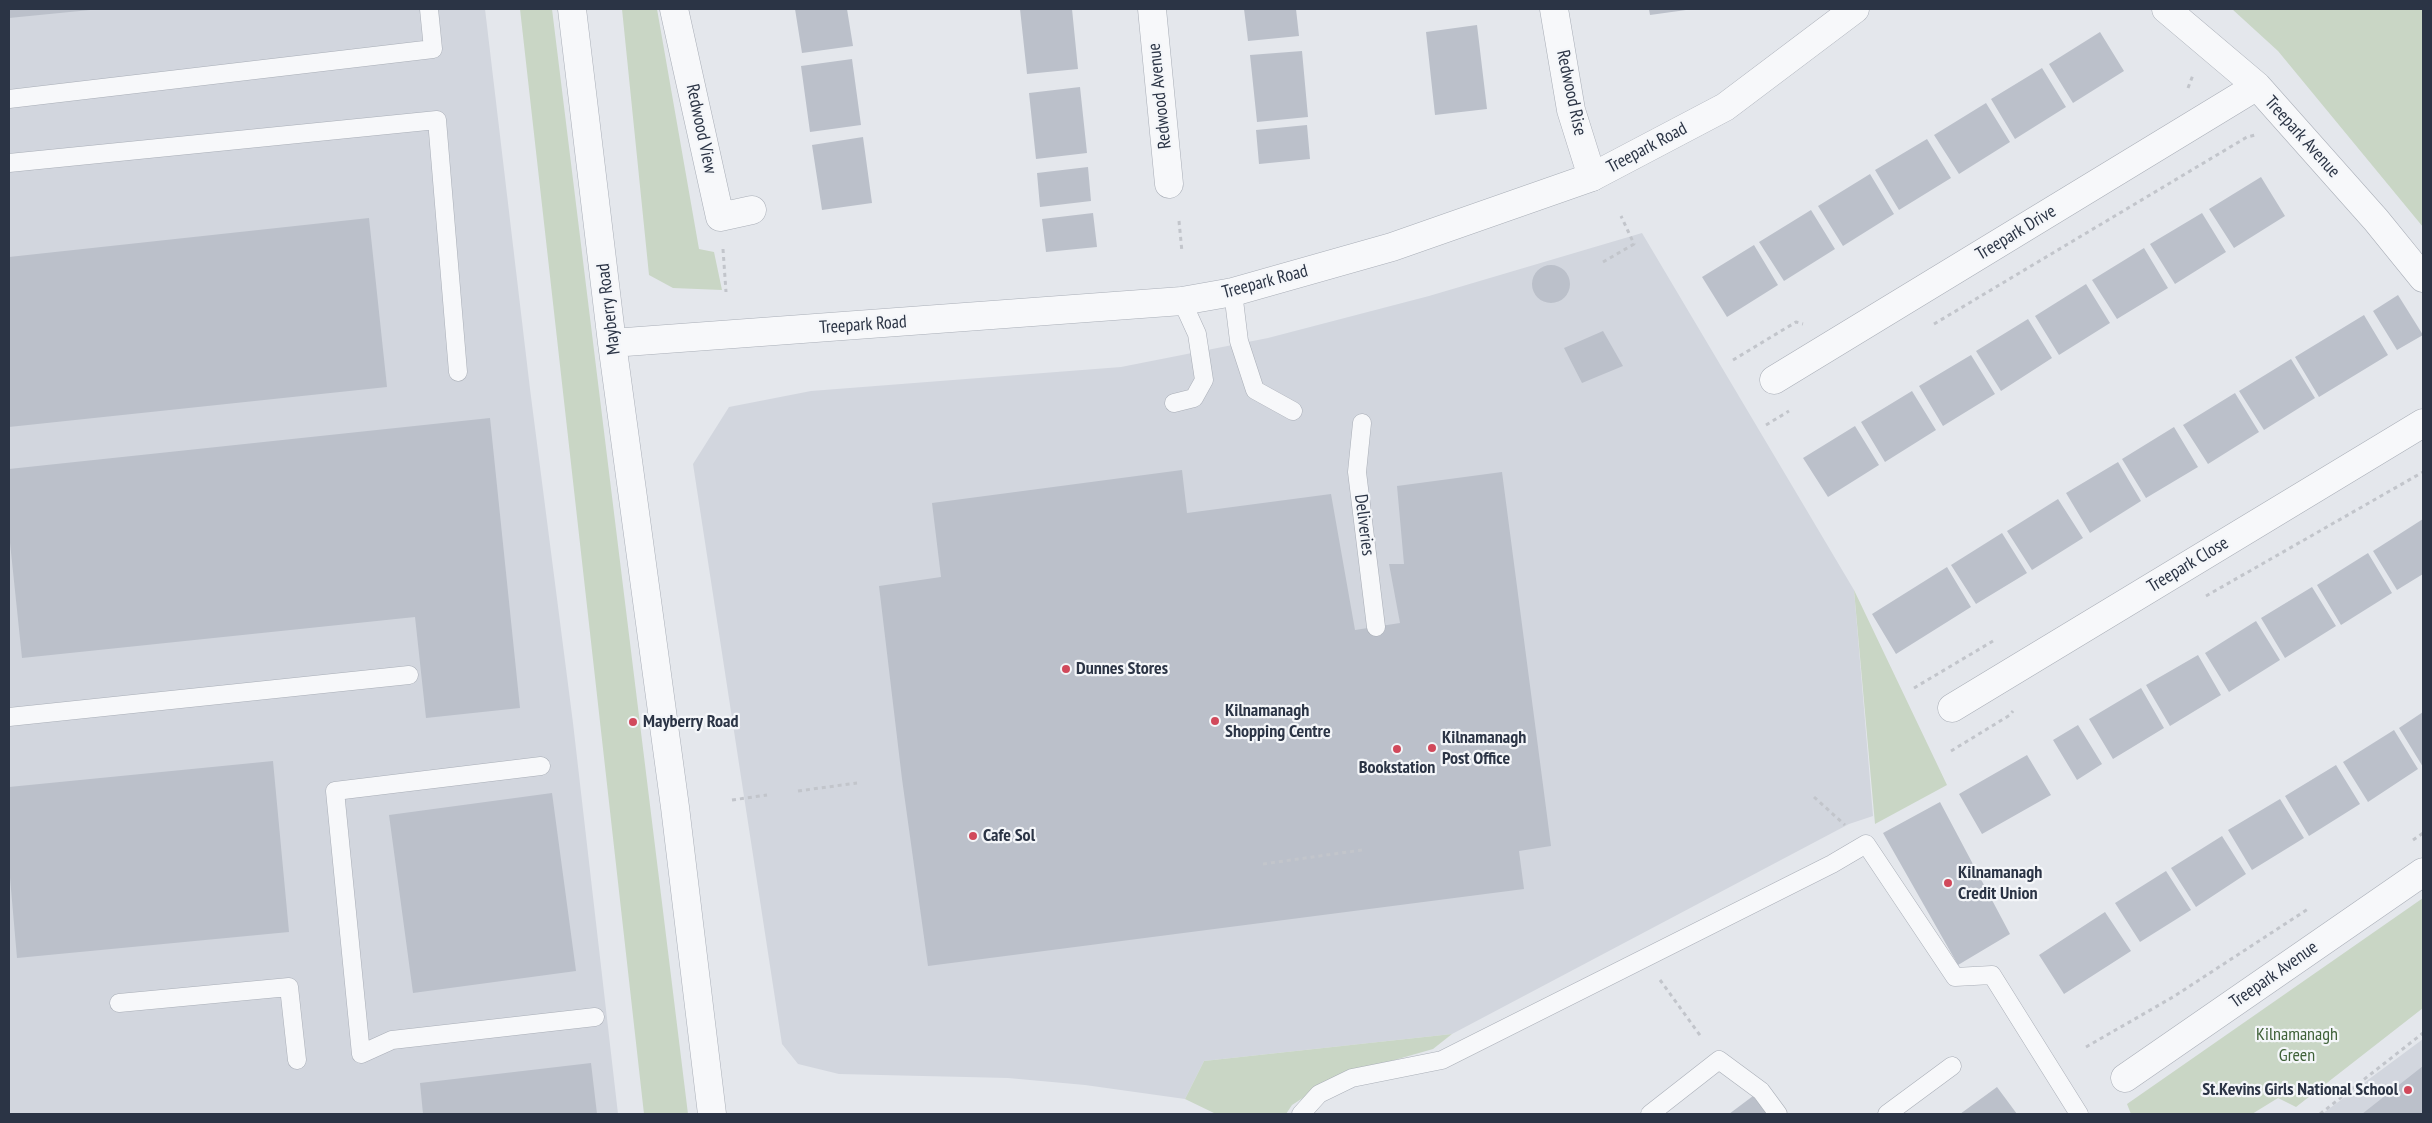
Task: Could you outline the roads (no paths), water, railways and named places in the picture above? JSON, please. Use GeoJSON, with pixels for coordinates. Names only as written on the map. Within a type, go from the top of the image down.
{"type":"FeatureCollection","features":[{"type":"Feature","properties":{"kind":"street","name":"Mayberry Road"},"geometry":{"type":"LineString","coordinates":[[572,9],[612,343],[675,807],[712,1114]]}},
{"type":"Feature","properties":{"kind":"street","name":"Redwood View"},"geometry":{"type":"LineString","coordinates":[[674,9],[720,217],[752,210]]}},
{"type":"Feature","properties":{"kind":"street","name":"Redwood Avenue"},"geometry":{"type":"LineString","coordinates":[[1152,9],[1169,184]]}},
{"type":"Feature","properties":{"kind":"street","name":"Redwood Rise"},"geometry":{"type":"LineString","coordinates":[[1554,9],[1571,110],[1592,177]]}},
{"type":"Feature","properties":{"kind":"street","name":"Treepark Road"},"geometry":{"type":"LineString","coordinates":[[612,343],[1182,301],[1232,292],[1392,247],[1592,177],[1726,107],[1855,9]]}},
{"type":"Feature","properties":{"kind":"street","name":"Treepark Avenue"},"geometry":{"type":"LineString","coordinates":[[2166,9],[2257,86],[2376,220],[2423,278]]}},
{"type":"Feature","properties":{"kind":"street","name":"Treepark Drive"},"geometry":{"type":"LineString","coordinates":[[1774,380],[2257,86]]}},
{"type":"Feature","properties":{"kind":"street","name":"Treepark Close"},"geometry":{"type":"LineString","coordinates":[[1952,708],[2423,422]]}},
{"type":"Feature","properties":{"kind":"street","name":"Treepark Avenue"},"geometry":{"type":"LineString","coordinates":[[2125,1078],[2423,872]]}},
{"type":"Feature","properties":{"kind":"lane"},"geometry":{"type":"LineString","coordinates":[[9,99],[434,49],[429,9]]}},
{"type":"Feature","properties":{"kind":"lane"},"geometry":{"type":"LineString","coordinates":[[9,163],[437,120],[458,372]]}},
{"type":"Feature","properties":{"kind":"lane"},"geometry":{"type":"LineString","coordinates":[[1232,292],[1239,341],[1255,390],[1292,411]]}},
{"type":"Feature","properties":{"kind":"lane"},"geometry":{"type":"LineString","coordinates":[[1174,403],[1194,398],[1204,380],[1197,334],[1182,301]]}},
{"type":"Feature","properties":{"kind":"lane","name":"Deliveries"},"geometry":{"type":"LineString","coordinates":[[1362,423],[1357,472],[1376,626]]}},
{"type":"Feature","properties":{"kind":"lane"},"geometry":{"type":"LineString","coordinates":[[9,717],[409,675]]}},
{"type":"Feature","properties":{"kind":"lane"},"geometry":{"type":"LineString","coordinates":[[541,766],[335,791],[361,1054],[392,1040],[594,1017]]}},
{"type":"Feature","properties":{"kind":"lane"},"geometry":{"type":"LineString","coordinates":[[1302,1114],[1319,1094],[1352,1078],[1442,1060],[1832,864],[1866,844],[1955,977],[1992,975],[2079,1114]]}},
{"type":"Feature","properties":{"kind":"lane"},"geometry":{"type":"LineString","coordinates":[[119,1003],[289,987],[297,1060]]}},
{"type":"Feature","properties":{"kind":"lane"},"geometry":{"type":"LineString","coordinates":[[1650,1114],[1719,1060],[1761,1092],[1778,1114]]}},
{"type":"Feature","properties":{"kind":"lane"},"geometry":{"type":"LineString","coordinates":[[1887,1114],[1952,1066]]}},
{"type":"Feature","properties":{"kind":"place","name":"Dunnes Stores"},"geometry":{"type":"Point","coordinates":[1066,669]}},
{"type":"Feature","properties":{"kind":"place","name":"Kilnamanagh Shopping Centre"},"geometry":{"type":"Point","coordinates":[1215,721]}},
{"type":"Feature","properties":{"kind":"place","name":"Mayberry Road"},"geometry":{"type":"Point","coordinates":[633,722]}},
{"type":"Feature","properties":{"kind":"place","name":"Kilnamanagh Post Office"},"geometry":{"type":"Point","coordinates":[1432,748]}},
{"type":"Feature","properties":{"kind":"place","name":"Bookstation"},"geometry":{"type":"Point","coordinates":[1397,749]}},
{"type":"Feature","properties":{"kind":"place","name":"Cafe Sol"},"geometry":{"type":"Point","coordinates":[973,836]}},
{"type":"Feature","properties":{"kind":"place","name":"Kilnamanagh Credit Union"},"geometry":{"type":"Point","coordinates":[1948,883]}},
{"type":"Feature","properties":{"kind":"place","name":"St.Kevins Girls National School"},"geometry":{"type":"Point","coordinates":[2408,1090]}},
{"type":"Feature","properties":{"kind":"park label","name":"Kilnamanagh Green"},"geometry":{"type":"Point","coordinates":[2297,1045]}}]}
